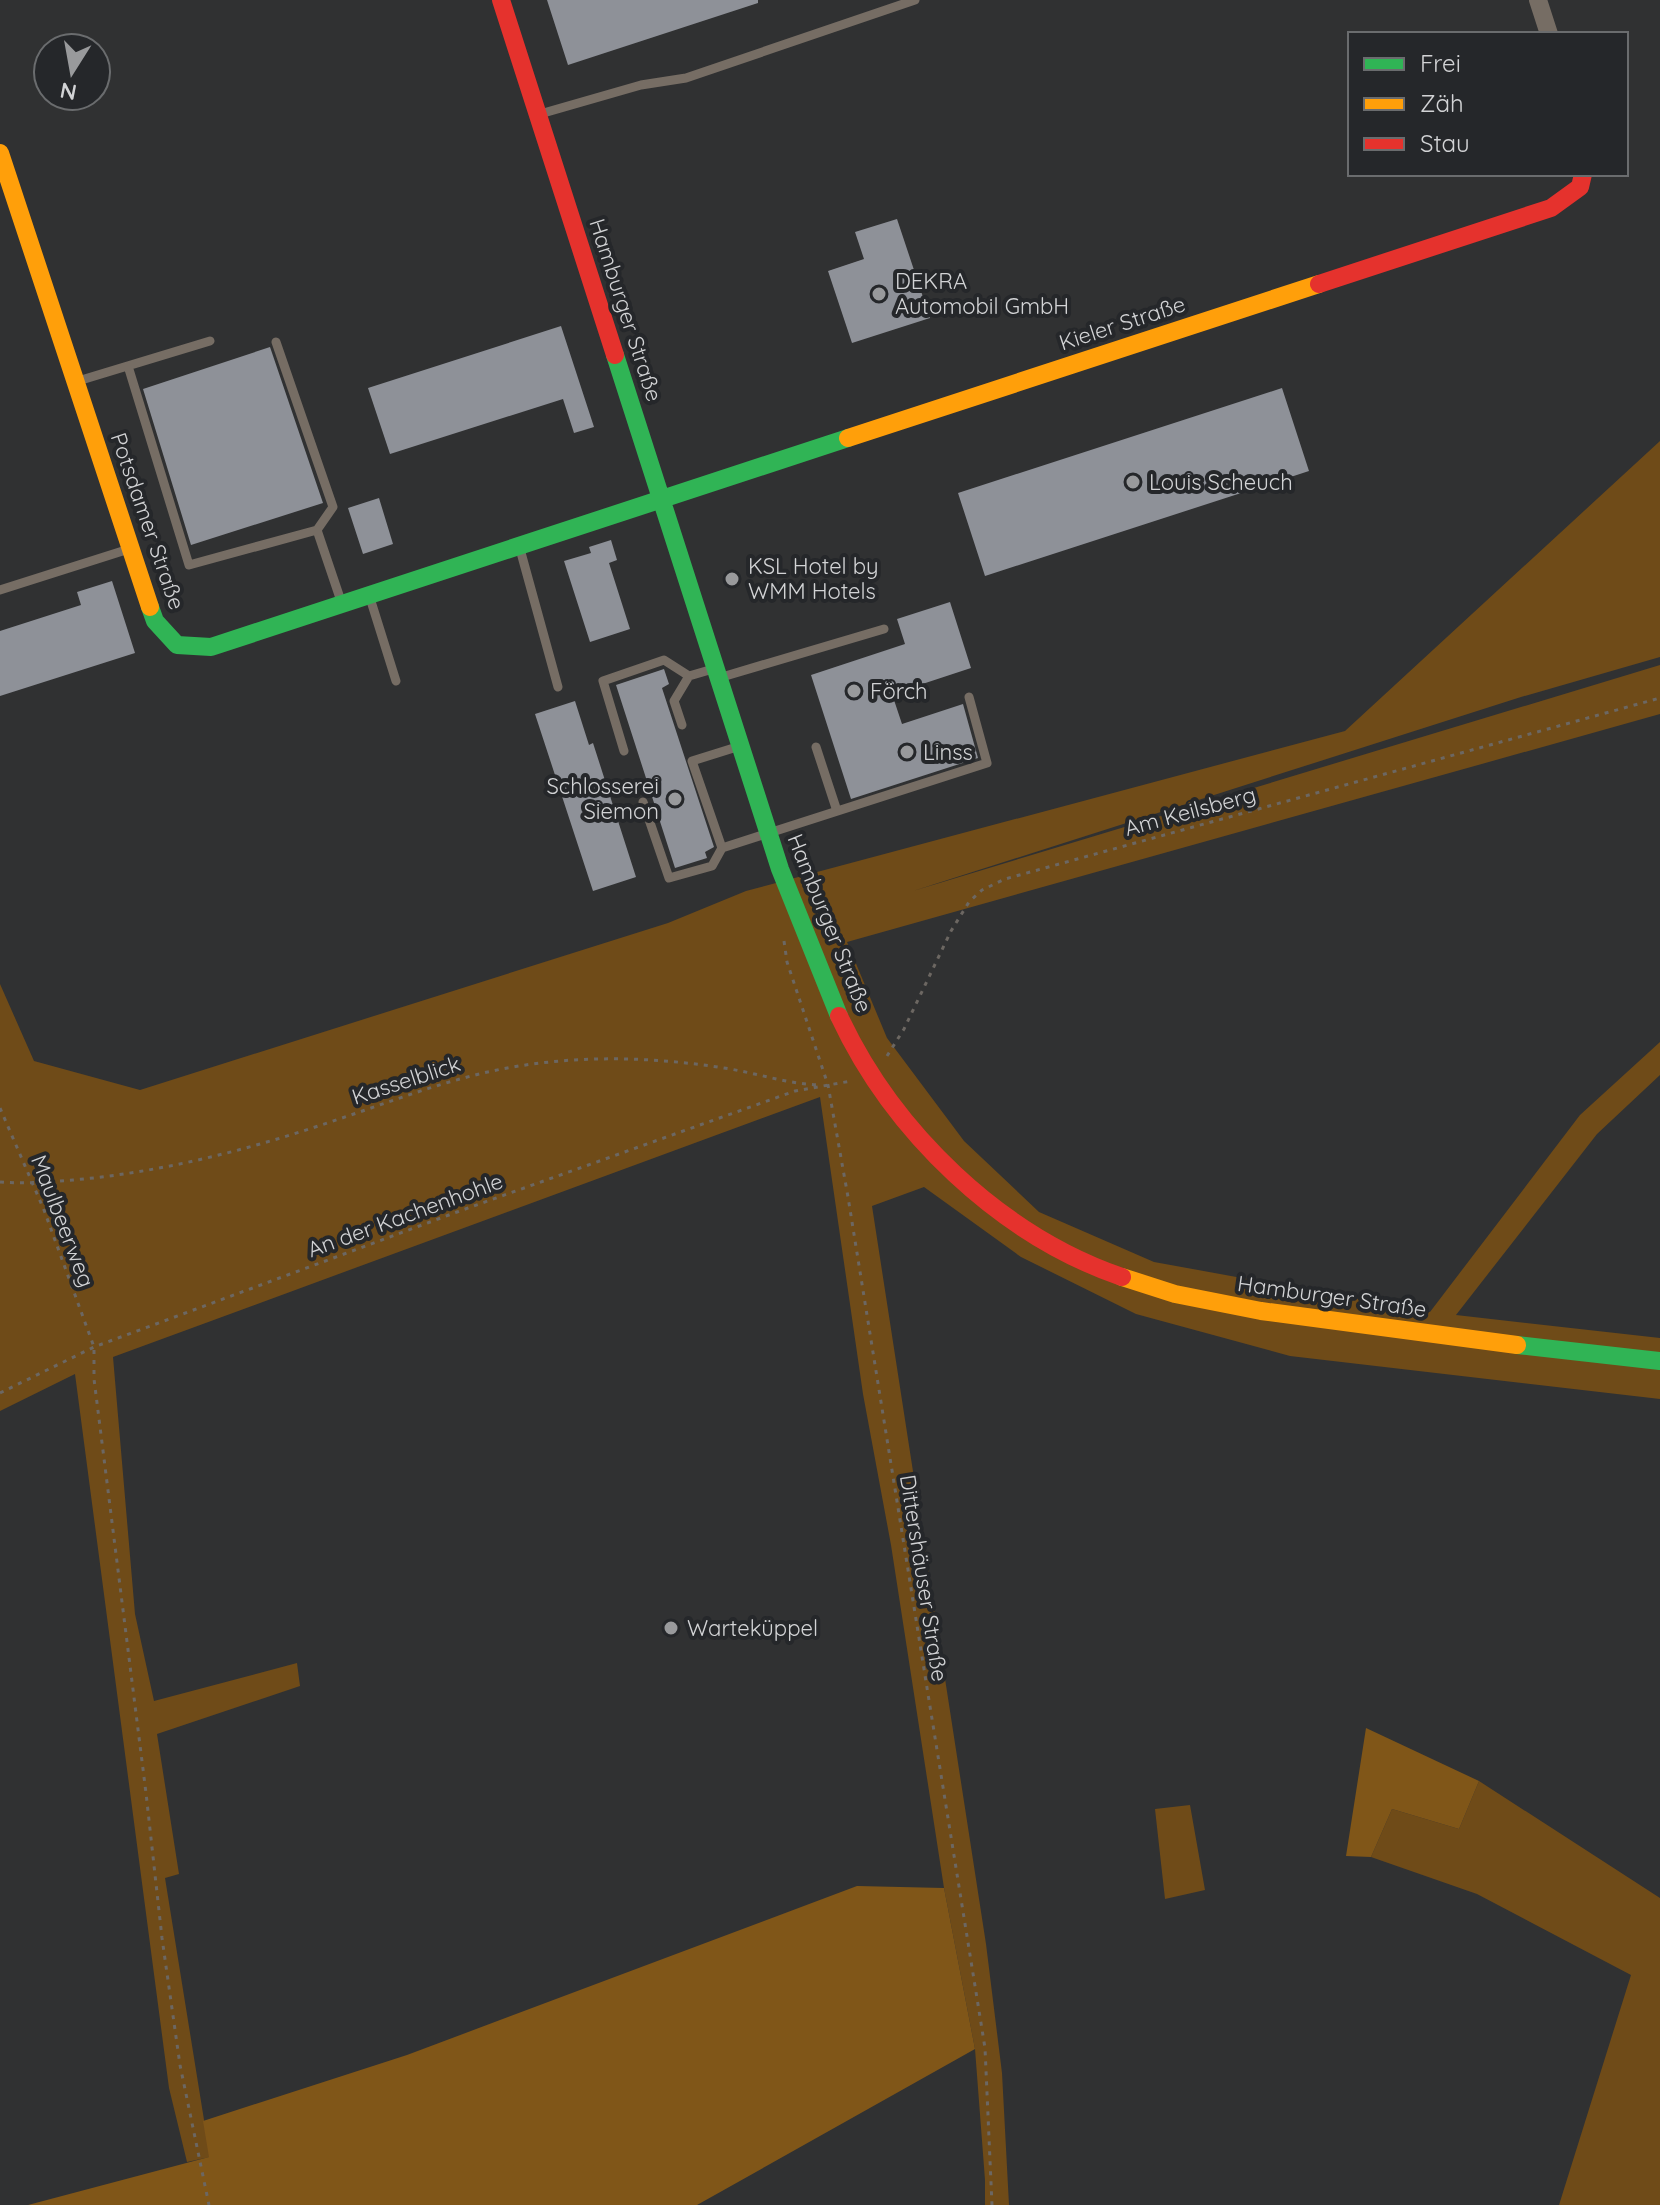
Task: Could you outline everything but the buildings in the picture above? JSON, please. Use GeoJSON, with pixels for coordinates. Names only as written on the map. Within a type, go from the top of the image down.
{"type":"FeatureCollection","features":[{"type":"Feature","properties":{"kind":"street","name":"Hamburger Straße"},"geometry":{"type":"LineString","coordinates":[[501,0],[768,834],[834,1009],[870,1071],[905,1121],[985,1201],[1058,1247],[1143,1285],[1263,1312],[1660,1361]]}},
{"type":"Feature","properties":{"kind":"street"},"geometry":{"type":"LineString","coordinates":[[1538,0],[1548,32]]}},
{"type":"Feature","properties":{"kind":"street","name":"Potsdamer Straße"},"geometry":{"type":"LineString","coordinates":[[0,153],[129,549],[155,621],[177,645],[211,647],[661,499]]}},
{"type":"Feature","properties":{"kind":"street","name":"Kieler Straße"},"geometry":{"type":"LineString","coordinates":[[661,499],[1551,208],[1580,187],[1583,176]]}},
{"type":"Feature","properties":{"kind":"lane"},"geometry":{"type":"LineString","coordinates":[[539,114],[641,85],[686,78],[915,0]]}},
{"type":"Feature","properties":{"kind":"lane"},"geometry":{"type":"LineString","coordinates":[[75,382],[210,341]]}},
{"type":"Feature","properties":{"kind":"lane"},"geometry":{"type":"LineString","coordinates":[[128,366],[189,565],[317,530],[333,507],[276,342]]}},
{"type":"Feature","properties":{"kind":"lane"},"geometry":{"type":"LineString","coordinates":[[317,530],[342,604]]}},
{"type":"Feature","properties":{"kind":"lane"},"geometry":{"type":"LineString","coordinates":[[519,546],[558,687]]}},
{"type":"Feature","properties":{"kind":"lane"},"geometry":{"type":"LineString","coordinates":[[0,590],[129,549]]}},
{"type":"Feature","properties":{"kind":"lane"},"geometry":{"type":"LineString","coordinates":[[369,595],[396,681]]}},
{"type":"Feature","properties":{"kind":"lane"},"geometry":{"type":"LineString","coordinates":[[624,751],[603,681],[664,660],[689,676],[717,673],[884,629]]}},
{"type":"Feature","properties":{"kind":"lane"},"geometry":{"type":"LineString","coordinates":[[682,725],[674,701],[689,676]]}},
{"type":"Feature","properties":{"kind":"lane"},"geometry":{"type":"LineString","coordinates":[[643,802],[669,878],[712,866],[722,848],[987,763],[969,697]]}},
{"type":"Feature","properties":{"kind":"lane"},"geometry":{"type":"LineString","coordinates":[[722,848],[692,761],[740,746]]}},
{"type":"Feature","properties":{"kind":"lane"},"geometry":{"type":"LineString","coordinates":[[816,747],[837,811]]}},
{"type":"Feature","properties":{"kind":"path","name":"Am Keilsberg"},"geometry":{"type":"LineString","coordinates":[[828,1085],[850,1081],[870,1071],[887,1056],[969,902],[982,890],[1005,879],[1660,698]]}},
{"type":"Feature","properties":{"kind":"path","name":"Dittershäuser Straße"},"geometry":{"type":"LineString","coordinates":[[787,962],[828,1085],[848,1197],[985,2048],[992,2205]]}},
{"type":"Feature","properties":{"kind":"path","name":"Kasselblick"},"geometry":{"type":"LineString","coordinates":[[0,1182],[32,1183],[119,1176],[197,1161],[276,1140],[474,1074],[558,1060],[688,1062],[795,1084],[828,1085]]}},
{"type":"Feature","properties":{"kind":"path","name":"An der Kachenhohle"},"geometry":{"type":"LineString","coordinates":[[0,1393],[94,1347],[768,1100],[828,1085]]}},
{"type":"Feature","properties":{"kind":"path","name":"Maulbeerweg"},"geometry":{"type":"LineString","coordinates":[[0,1108],[94,1347],[94,1379],[160,1924],[180,2065],[209,2205]]}},
{"type":"Feature","properties":{"kind":"shaded area"},"geometry":{"type":"Polygon","coordinates":[[[1660,441],[1660,657],[1521,697],[913,891],[1660,665],[1660,714],[847,942],[887,1038],[964,1141],[1039,1212],[1154,1262],[1430,1312],[1580,1115],[1660,1042],[1660,1075],[1597,1134],[1456,1315],[1660,1338],[1660,1399],[1290,1356],[1136,1314],[1021,1257],[924,1187],[872,1206],[986,1944],[1002,2073],[1009,2205],[985,2205],[975,2049],[944,1888],[891,1545],[863,1394],[820,1097],[113,1357],[135,1614],[154,1701],[297,1663],[300,1686],[157,1734],[179,1874],[165,1878],[210,2157],[187,2162],[169,2088],[75,1374],[0,1411],[0,984],[34,1061],[140,1090],[668,923],[746,891],[1345,731],[1660,441]]]}},
{"type":"Feature","properties":{"kind":"shaded area"},"geometry":{"type":"Polygon","coordinates":[[[1366,1728],[1479,1781],[1459,1829],[1392,1809],[1371,1857],[1346,1856],[1366,1728]]]}},
{"type":"Feature","properties":{"kind":"shaded area"},"geometry":{"type":"Polygon","coordinates":[[[1479,1781],[1660,1898],[1660,2205],[1559,2205],[1631,1975],[1477,1894],[1371,1857],[1392,1809],[1459,1829],[1479,1781]]]}},
{"type":"Feature","properties":{"kind":"shaded area"},"geometry":{"type":"Polygon","coordinates":[[[1190,1805],[1205,1890],[1165,1899],[1155,1809],[1190,1805]]]}},
{"type":"Feature","properties":{"kind":"shaded area"},"geometry":{"type":"Polygon","coordinates":[[[857,1886],[944,1888],[975,2049],[697,2205],[28,2205],[209,2157],[203,2121],[407,2055],[857,1886]]]}},
{"type":"Feature","properties":{"kind":"traffic: fast"},"geometry":{"type":"LineString","coordinates":[[615,355],[780,869],[839,1016]]}},
{"type":"Feature","properties":{"kind":"traffic: fast"},"geometry":{"type":"LineString","coordinates":[[150,607],[155,621],[177,645],[211,647],[848,438]]}},
{"type":"Feature","properties":{"kind":"traffic: fast"},"geometry":{"type":"LineString","coordinates":[[1517,1345],[1660,1361]]}},
{"type":"Feature","properties":{"kind":"traffic: slow"},"geometry":{"type":"LineString","coordinates":[[0,153],[150,607]]}},
{"type":"Feature","properties":{"kind":"traffic: slow"},"geometry":{"type":"LineString","coordinates":[[848,438],[1319,284]]}},
{"type":"Feature","properties":{"kind":"traffic: slow"},"geometry":{"type":"LineString","coordinates":[[1122,1277],[1175,1294],[1261,1311],[1517,1345]]}},
{"type":"Feature","properties":{"kind":"traffic: jam"},"geometry":{"type":"LineString","coordinates":[[501,0],[615,355]]}},
{"type":"Feature","properties":{"kind":"traffic: jam"},"geometry":{"type":"LineString","coordinates":[[1319,284],[1551,208],[1580,187],[1583,176]]}},
{"type":"Feature","properties":{"kind":"traffic: jam"},"geometry":{"type":"LineString","coordinates":[[839,1016],[889,1100],[955,1174],[993,1207],[1034,1235],[1122,1277]]}},
{"type":"Feature","properties":{"kind":"place","name":"DEKRA Automobil GmbH"},"geometry":{"type":"Point","coordinates":[879,294]}},
{"type":"Feature","properties":{"kind":"place","name":"Louis Scheuch"},"geometry":{"type":"Point","coordinates":[1133,482]}},
{"type":"Feature","properties":{"kind":"place","name":"KSL Hotel by WMM Hotels"},"geometry":{"type":"Point","coordinates":[732,579]}},
{"type":"Feature","properties":{"kind":"place","name":"Förch"},"geometry":{"type":"Point","coordinates":[854,691]}},
{"type":"Feature","properties":{"kind":"place","name":"Linss"},"geometry":{"type":"Point","coordinates":[907,752]}},
{"type":"Feature","properties":{"kind":"place","name":"Schlosserei Siemon"},"geometry":{"type":"Point","coordinates":[675,799]}},
{"type":"Feature","properties":{"kind":"place","name":"Warteküppel"},"geometry":{"type":"Point","coordinates":[671,1628]}}]}
